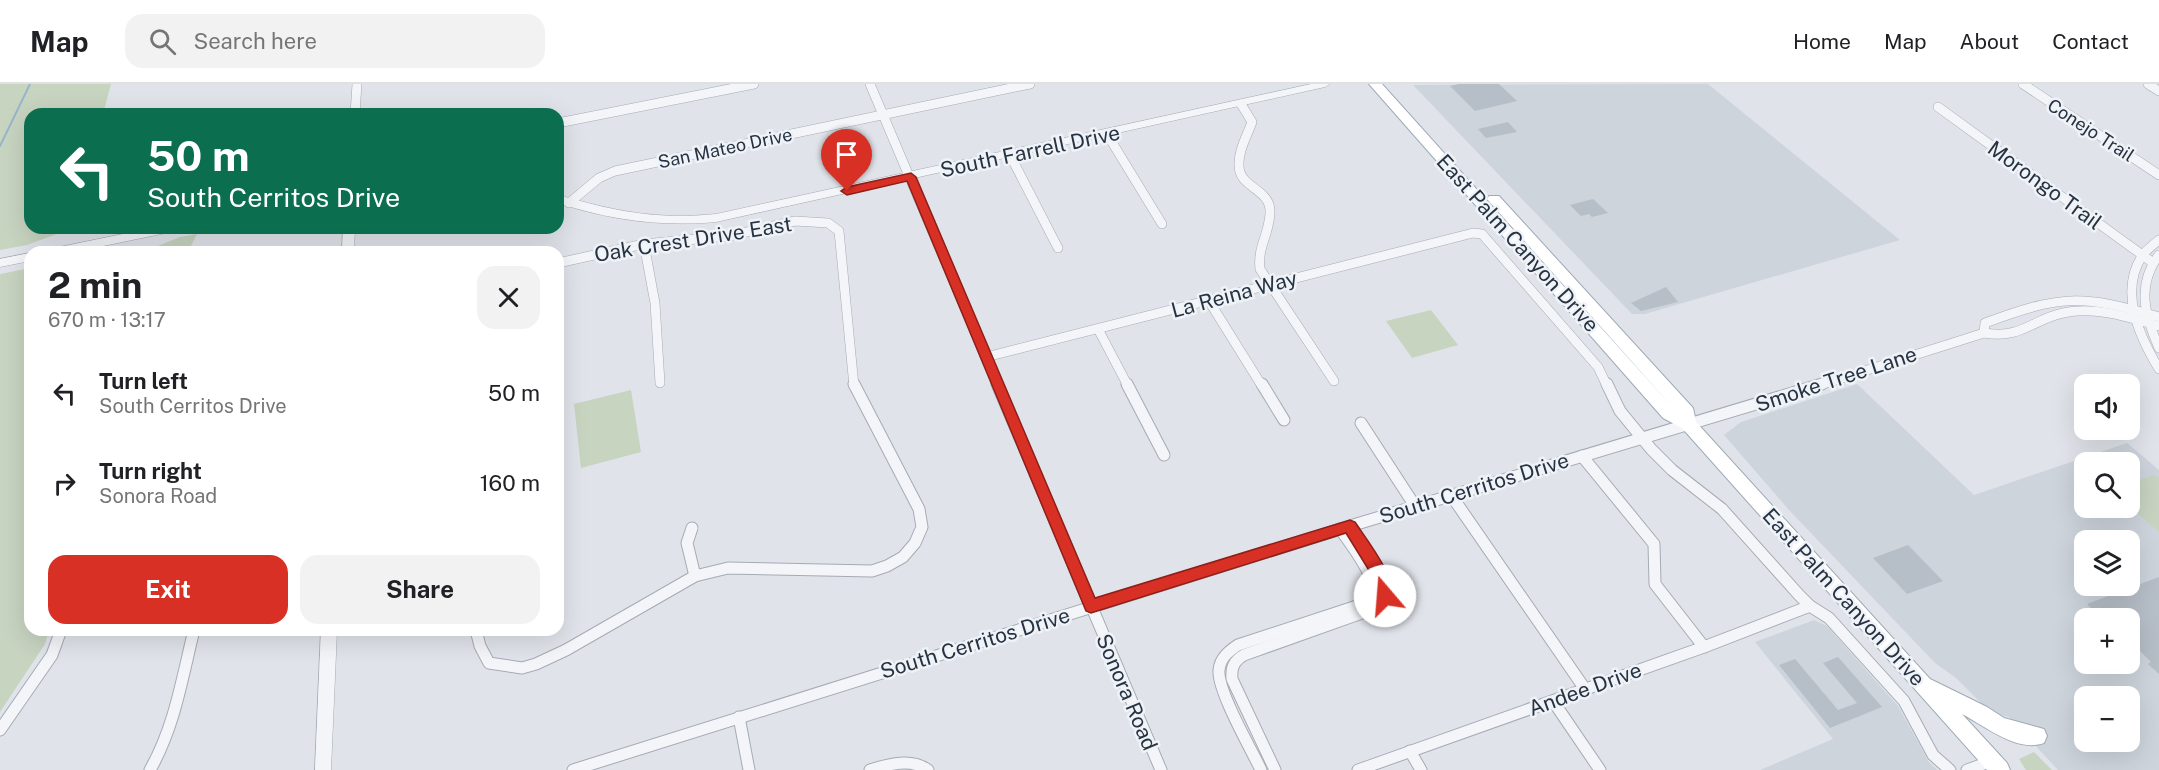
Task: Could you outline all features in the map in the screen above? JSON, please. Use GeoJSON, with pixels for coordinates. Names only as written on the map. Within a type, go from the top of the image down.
{"type":"FeatureCollection","features":[{"type":"Feature","properties":{"kind":"main road","name":"East Palm Canyon Drive"},"geometry":{"type":"LineString","coordinates":[[1376,84],[1669,414],[1688,424],[1996,765]]}},
{"type":"Feature","properties":{"kind":"main road","name":"East Palm Canyon Drive"},"geometry":{"type":"LineString","coordinates":[[1389,84],[1687,412],[1688,424]]}},
{"type":"Feature","properties":{"kind":"main road"},"geometry":{"type":"LineString","coordinates":[[1919,681],[1980,713],[1997,725],[2037,736]]}},
{"type":"Feature","properties":{"kind":"street"},"geometry":{"type":"LineString","coordinates":[[355,108],[357,84]]}},
{"type":"Feature","properties":{"kind":"street"},"geometry":{"type":"LineString","coordinates":[[564,122],[754,84]]}},
{"type":"Feature","properties":{"kind":"street","name":"Sonora Road"},"geometry":{"type":"LineString","coordinates":[[870,84],[1161,770]]}},
{"type":"Feature","properties":{"kind":"street","name":"San Mateo Drive"},"geometry":{"type":"LineString","coordinates":[[564,201],[599,178],[615,171],[1030,84]]}},
{"type":"Feature","properties":{"kind":"street","name":"South Farrell Drive"},"geometry":{"type":"LineString","coordinates":[[564,201],[639,220],[694,221],[741,214],[1324,84]]}},
{"type":"Feature","properties":{"kind":"street","name":"Conejo Trail"},"geometry":{"type":"LineString","coordinates":[[2023,84],[2159,176]]}},
{"type":"Feature","properties":{"kind":"street"},"geometry":{"type":"LineString","coordinates":[[2148,84],[2159,91]]}},
{"type":"Feature","properties":{"kind":"street"},"geometry":{"type":"LineString","coordinates":[[1241,104],[1252,122],[1239,161],[1239,170],[1242,178],[1267,200],[1270,210],[1257,256],[1260,269],[1334,381]]}},
{"type":"Feature","properties":{"kind":"street","name":"Morongo Trail"},"geometry":{"type":"LineString","coordinates":[[1938,107],[2143,255],[2156,259]]}},
{"type":"Feature","properties":{"kind":"street"},"geometry":{"type":"LineString","coordinates":[[1107,134],[1162,224]]}},
{"type":"Feature","properties":{"kind":"street"},"geometry":{"type":"LineString","coordinates":[[1010,155],[1058,248]]}},
{"type":"Feature","properties":{"kind":"street","name":"Oak Crest Drive East"},"geometry":{"type":"LineString","coordinates":[[564,262],[644,244],[729,236],[795,221],[828,223],[839,231],[842,240],[854,387],[919,509],[922,527],[915,543],[903,557],[872,571],[728,568],[694,576]]}},
{"type":"Feature","properties":{"kind":"street","name":"La Reina Way"},"geometry":{"type":"LineString","coordinates":[[986,357],[1473,233],[1482,234],[1598,367],[1620,411],[1642,437]]}},
{"type":"Feature","properties":{"kind":"street"},"geometry":{"type":"LineString","coordinates":[[84,246],[142,234]]}},
{"type":"Feature","properties":{"kind":"street"},"geometry":{"type":"LineString","coordinates":[[2159,240],[2143,255],[2136,271],[2133,314],[2159,369]]}},
{"type":"Feature","properties":{"kind":"street"},"geometry":{"type":"LineString","coordinates":[[644,244],[655,303],[660,383]]}},
{"type":"Feature","properties":{"kind":"street"},"geometry":{"type":"LineString","coordinates":[[0,263],[24,258]]}},
{"type":"Feature","properties":{"kind":"street"},"geometry":{"type":"LineString","coordinates":[[2156,259],[2148,271],[2143,293],[2159,348]]}},
{"type":"Feature","properties":{"kind":"street","name":"Smoke Tree Lane"},"geometry":{"type":"LineString","coordinates":[[1984,333],[1985,323],[2049,302],[2076,299],[2133,314]]}},
{"type":"Feature","properties":{"kind":"street"},"geometry":{"type":"LineString","coordinates":[[1209,301],[1284,420]]}},
{"type":"Feature","properties":{"kind":"street"},"geometry":{"type":"LineString","coordinates":[[2020,310],[2038,323]]}},
{"type":"Feature","properties":{"kind":"street","name":"Smoke Tree Lane"},"geometry":{"type":"LineString","coordinates":[[1688,424],[1731,413],[1984,333],[2001,337],[2019,333],[2060,313],[2087,310],[2133,314]]}},
{"type":"Feature","properties":{"kind":"street"},"geometry":{"type":"LineString","coordinates":[[2133,314],[2151,321],[2159,317]]}},
{"type":"Feature","properties":{"kind":"street"},"geometry":{"type":"LineString","coordinates":[[1098,329],[1164,455]]}},
{"type":"Feature","properties":{"kind":"street"},"geometry":{"type":"LineString","coordinates":[[1361,423],[1415,506]]}},
{"type":"Feature","properties":{"kind":"street","name":"South Cerritos Drive"},"geometry":{"type":"LineString","coordinates":[[573,770],[1345,527],[1688,424]]}},
{"type":"Feature","properties":{"kind":"street"},"geometry":{"type":"LineString","coordinates":[[1642,437],[1672,470],[1722,508],[1810,606],[1829,618],[1904,701],[1933,754],[1950,770]]}},
{"type":"Feature","properties":{"kind":"street"},"geometry":{"type":"LineString","coordinates":[[1582,456],[1654,544],[1657,553],[1653,577],[1655,584],[1704,647]]}},
{"type":"Feature","properties":{"kind":"street"},"geometry":{"type":"LineString","coordinates":[[1451,495],[1585,689]]}},
{"type":"Feature","properties":{"kind":"street"},"geometry":{"type":"LineString","coordinates":[[1261,770],[1220,683],[1218,671],[1221,660],[1226,652],[1238,645],[1354,607],[1371,597],[1374,592],[1371,579],[1345,527]]}},
{"type":"Feature","properties":{"kind":"street"},"geometry":{"type":"LineString","coordinates":[[1275,770],[1232,679],[1231,667],[1234,660],[1244,655],[1376,608],[1385,596],[1383,578],[1345,527]]}},
{"type":"Feature","properties":{"kind":"street"},"geometry":{"type":"LineString","coordinates":[[478,636],[489,663],[506,667],[522,668],[566,650],[694,576],[687,543],[692,528]]}},
{"type":"Feature","properties":{"kind":"street","name":"Andee Drive"},"geometry":{"type":"LineString","coordinates":[[1358,770],[1704,647],[1810,606]]}},
{"type":"Feature","properties":{"kind":"street"},"geometry":{"type":"LineString","coordinates":[[0,730],[52,655],[60,636]]}},
{"type":"Feature","properties":{"kind":"street"},"geometry":{"type":"LineString","coordinates":[[150,770],[156,761],[177,704],[193,636]]}},
{"type":"Feature","properties":{"kind":"street"},"geometry":{"type":"LineString","coordinates":[[323,770],[329,636]]}},
{"type":"Feature","properties":{"kind":"street"},"geometry":{"type":"LineString","coordinates":[[1553,701],[1600,770]]}},
{"type":"Feature","properties":{"kind":"street"},"geometry":{"type":"LineString","coordinates":[[739,717],[749,770]]}},
{"type":"Feature","properties":{"kind":"street"},"geometry":{"type":"LineString","coordinates":[[1410,751],[1421,770]]}},
{"type":"Feature","properties":{"kind":"street"},"geometry":{"type":"LineString","coordinates":[[870,770],[888,764],[909,764],[924,766],[928,770]]}},
{"type":"Feature","properties":{"kind":"street"},"geometry":{"type":"LineString","coordinates":[[1967,770],[1996,765]]}},
{"type":"Feature","properties":{"kind":"shaded area"},"geometry":{"type":"Polygon","coordinates":[[[1708,84],[1900,240],[1645,314],[1632,314],[1413,85],[1708,84]]]}},
{"type":"Feature","properties":{"kind":"shaded area"},"geometry":{"type":"Polygon","coordinates":[[[1857,384],[1974,495],[2074,461],[2074,518],[2140,518],[2140,454],[2159,470],[2159,770],[2058,770],[2009,717],[1991,713],[1956,678],[1935,663],[1789,510],[1724,435],[1741,422],[1857,384]]]}},
{"type":"Feature","properties":{"kind":"shaded area"},"geometry":{"type":"Polygon","coordinates":[[[2127,443],[2138,452],[2101,452],[2127,443]]]}},
{"type":"Feature","properties":{"kind":"shaded area"},"geometry":{"type":"Polygon","coordinates":[[[1814,620],[1827,626],[1898,706],[1929,762],[1937,770],[1760,770],[1833,739],[1755,642],[1814,620]]]}},
{"type":"Feature","properties":{"kind":"green space"},"geometry":{"type":"Polygon","coordinates":[[[0,84],[111,84],[105,108],[24,108],[24,234],[57,234],[27,245],[0,250],[0,84]]]}},
{"type":"Feature","properties":{"kind":"green space"},"geometry":{"type":"Polygon","coordinates":[[[197,234],[191,246],[158,246],[180,237],[197,234]]]}},
{"type":"Feature","properties":{"kind":"green space"},"geometry":{"type":"Polygon","coordinates":[[[24,269],[24,636],[47,636],[45,644],[0,712],[0,274],[24,269]]]}},
{"type":"Feature","properties":{"kind":"green space"},"geometry":{"type":"Polygon","coordinates":[[[1431,310],[1458,345],[1412,358],[1386,321],[1431,310]]]}},
{"type":"Feature","properties":{"kind":"green space"},"geometry":{"type":"Polygon","coordinates":[[[631,390],[641,452],[581,468],[574,404],[631,390]]]}},
{"type":"Feature","properties":{"kind":"green space"},"geometry":{"type":"Polygon","coordinates":[[[2155,475],[2159,478],[2159,532],[2140,516],[2140,480],[2155,475]]]}},
{"type":"Feature","properties":{"kind":"green space"},"geometry":{"type":"Polygon","coordinates":[[[2034,752],[2052,770],[2026,770],[2019,759],[2034,752]]]}},
{"type":"Feature","properties":{"kind":"building"},"geometry":{"type":"Polygon","coordinates":[[[1499,84],[1517,101],[1475,111],[1450,86],[1499,84]]]}},
{"type":"Feature","properties":{"kind":"building"},"geometry":{"type":"Polygon","coordinates":[[[1508,122],[1517,132],[1486,138],[1478,129],[1508,122]]]}},
{"type":"Feature","properties":{"kind":"building"},"geometry":{"type":"Polygon","coordinates":[[[1593,199],[1608,213],[1592,217],[1589,214],[1581,216],[1570,205],[1593,199]]]}},
{"type":"Feature","properties":{"kind":"building"},"geometry":{"type":"Polygon","coordinates":[[[1666,287],[1678,302],[1641,311],[1631,303],[1666,287]]]}},
{"type":"Feature","properties":{"kind":"building"},"geometry":{"type":"Polygon","coordinates":[[[1908,545],[1943,581],[1907,594],[1873,558],[1908,545]]]}},
{"type":"Feature","properties":{"kind":"building"},"geometry":{"type":"Polygon","coordinates":[[[2159,577],[2159,674],[2148,664],[2151,662],[2140,651],[2140,608],[2091,608],[2087,604],[2108,596],[2140,596],[2140,584],[2159,577]]]}},
{"type":"Feature","properties":{"kind":"building"},"geometry":{"type":"Polygon","coordinates":[[[1838,657],[1882,707],[1830,728],[1779,665],[1795,659],[1838,710],[1857,703],[1823,663],[1838,657]]]}},
{"type":"Feature","properties":{"kind":"waterway"},"geometry":{"type":"LineString","coordinates":[[0,146],[30,84]]}},
{"type":"Feature","properties":{"kind":"route"},"geometry":{"type":"LineString","coordinates":[[847,191],[911,177],[1091,606],[1350,526],[1383,578],[1385,596]]}}]}
